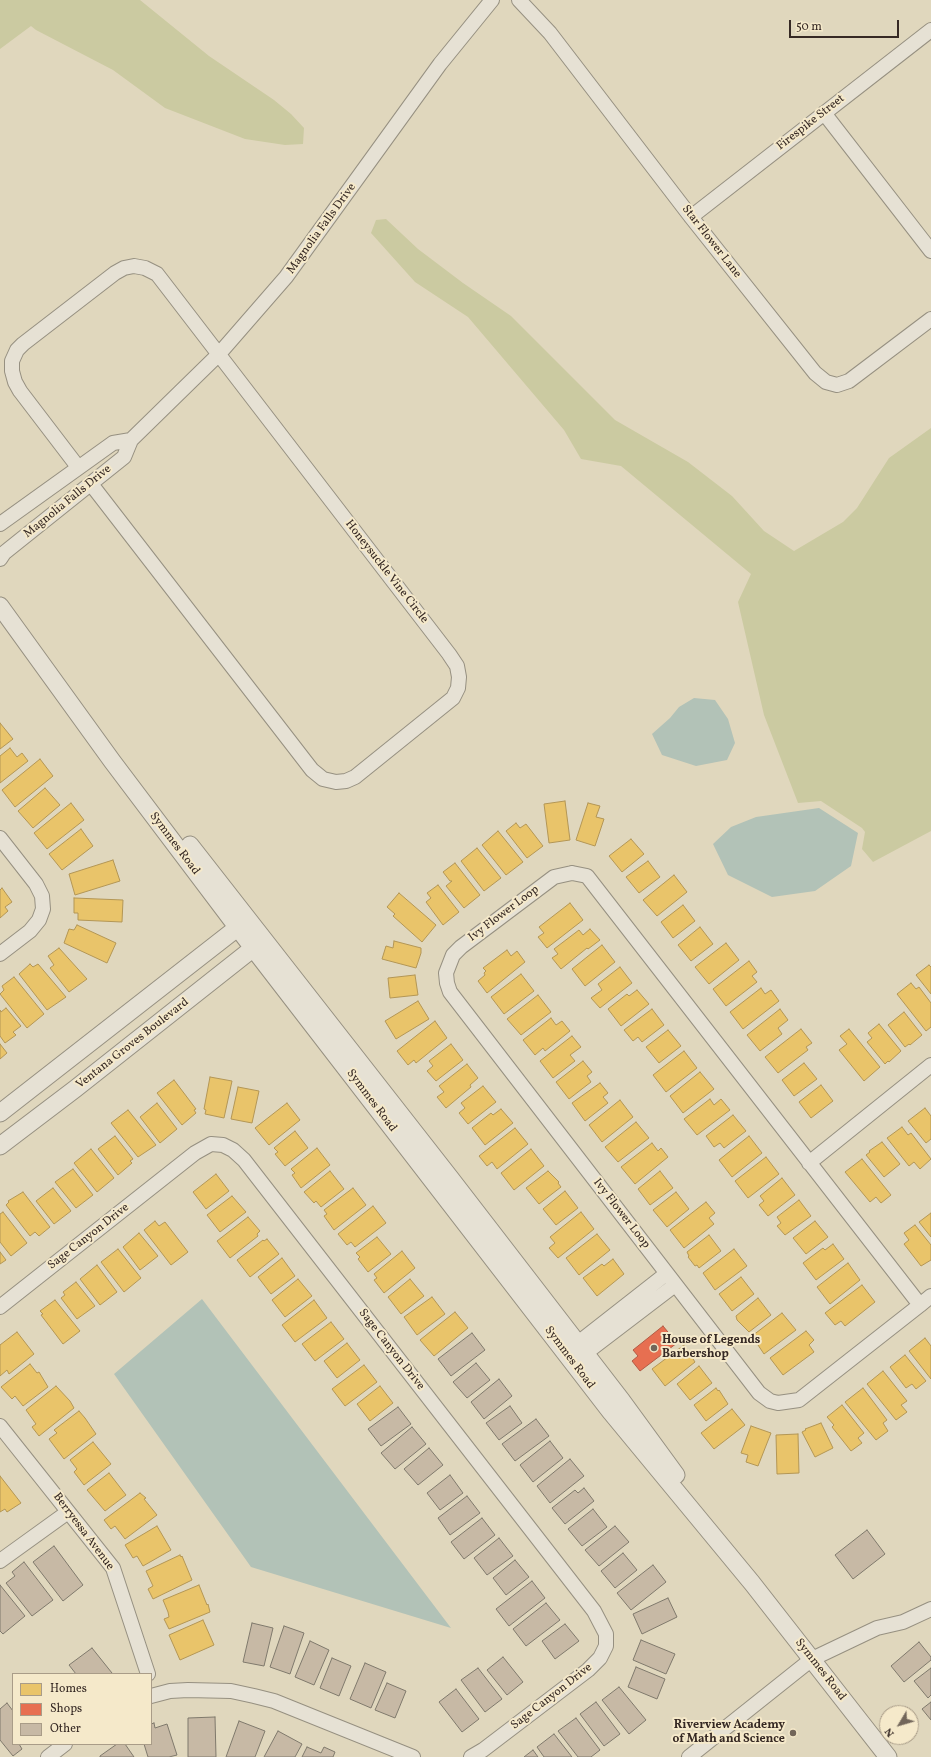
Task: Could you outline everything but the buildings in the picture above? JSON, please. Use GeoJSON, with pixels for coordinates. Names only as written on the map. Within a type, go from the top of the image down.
{"type":"FeatureCollection","features":[{"type":"Feature","properties":{"kind":"street","name":"Magnolia Falls Drive"},"geometry":{"type":"LineString","coordinates":[[0,559],[4,553],[124,457],[131,440],[219,354],[286,277],[440,64],[492,0]]}},
{"type":"Feature","properties":{"kind":"street","name":"Star Flower Lane"},"geometry":{"type":"LineString","coordinates":[[519,0],[550,33],[691,217],[815,373],[826,382],[837,385],[850,381],[931,318]]}},
{"type":"Feature","properties":{"kind":"street","name":"Firespike Street"},"geometry":{"type":"LineString","coordinates":[[691,217],[931,30]]}},
{"type":"Feature","properties":{"kind":"street"},"geometry":{"type":"LineString","coordinates":[[824,113],[931,251]]}},
{"type":"Feature","properties":{"kind":"street","name":"Honeysuckle Vine Circle"},"geometry":{"type":"LineString","coordinates":[[78,467],[15,382],[12,371],[12,360],[17,350],[23,344],[115,273],[124,268],[134,266],[145,268],[157,274],[457,666],[459,677],[458,688],[453,698],[355,776],[346,781],[336,782],[323,779],[312,770],[90,484]]}},
{"type":"Feature","properties":{"kind":"street","name":"Magnolia Falls Drive"},"geometry":{"type":"LineString","coordinates":[[0,524],[113,443],[131,440]]}},
{"type":"Feature","properties":{"kind":"street","name":"Symmes Road"},"geometry":{"type":"LineString","coordinates":[[1,608],[123,759],[242,923],[575,1353],[610,1411],[752,1583],[888,1757]]}},
{"type":"Feature","properties":{"kind":"street"},"geometry":{"type":"LineString","coordinates":[[0,838],[36,884],[42,896],[43,909],[39,920],[30,931],[0,954]]}},
{"type":"Feature","properties":{"kind":"street","name":"Ivy Flower Loop"},"geometry":{"type":"LineString","coordinates":[[920,1305],[587,876],[572,873],[554,877],[461,947],[454,955],[446,973],[450,992],[759,1393],[770,1401],[778,1403],[793,1402],[803,1397],[920,1305],[931,1296]]}},
{"type":"Feature","properties":{"kind":"street"},"geometry":{"type":"LineString","coordinates":[[0,1113],[242,923]]}},
{"type":"Feature","properties":{"kind":"street","name":"Ventana Groves Boulevard"},"geometry":{"type":"LineString","coordinates":[[0,1146],[75,1089],[258,944]]}},
{"type":"Feature","properties":{"kind":"street"},"geometry":{"type":"LineString","coordinates":[[809,1163],[931,1065]]}},
{"type":"Feature","properties":{"kind":"street","name":"Sage Canyon Drive"},"geometry":{"type":"LineString","coordinates":[[0,1307],[195,1153],[210,1144],[223,1145],[233,1150],[244,1160],[589,1605],[602,1624],[606,1634],[606,1646],[600,1658],[588,1670],[483,1750],[471,1757]]}},
{"type":"Feature","properties":{"kind":"street"},"geometry":{"type":"LineString","coordinates":[[575,1353],[670,1279]]}},
{"type":"Feature","properties":{"kind":"street","name":"Berryessa Avenue"},"geometry":{"type":"LineString","coordinates":[[0,1426],[113,1568],[148,1673]]}},
{"type":"Feature","properties":{"kind":"street"},"geometry":{"type":"LineString","coordinates":[[0,1561],[68,1512]]}},
{"type":"Feature","properties":{"kind":"street"},"geometry":{"type":"LineString","coordinates":[[689,1757],[812,1659],[876,1628],[903,1622],[931,1609]]}},
{"type":"Feature","properties":{"kind":"street"},"geometry":{"type":"LineString","coordinates":[[152,1691],[231,1691],[274,1701],[413,1757]]}},
{"type":"Feature","properties":{"kind":"street"},"geometry":{"type":"LineString","coordinates":[[48,1757],[64,1745]]}},
{"type":"Feature","properties":{"kind":"green space"},"geometry":{"type":"Polygon","coordinates":[[[0,0],[140,0],[209,56],[274,100],[291,114],[304,128],[303,144],[285,145],[245,139],[165,108],[113,70],[31,26],[0,49],[0,0]]]}},
{"type":"Feature","properties":{"kind":"green space"},"geometry":{"type":"Polygon","coordinates":[[[386,219],[418,249],[463,283],[511,316],[615,420],[688,462],[732,496],[764,531],[794,551],[843,522],[857,508],[889,458],[931,428],[931,831],[873,862],[862,849],[865,832],[862,828],[821,801],[798,803],[764,715],[738,602],[751,574],[621,466],[581,459],[564,430],[468,317],[415,282],[371,233],[376,220],[386,219]]]}},
{"type":"Feature","properties":{"kind":"shaded area"},"geometry":{"type":"Polygon","coordinates":[[[694,698],[715,700],[728,719],[735,743],[727,760],[696,766],[662,755],[652,734],[670,718],[679,707],[694,698]]]}},
{"type":"Feature","properties":{"kind":"shaded area"},"geometry":{"type":"Polygon","coordinates":[[[819,808],[858,833],[851,866],[815,891],[772,897],[728,875],[713,844],[731,827],[756,817],[819,808]]]}},
{"type":"Feature","properties":{"kind":"shaded area"},"geometry":{"type":"Polygon","coordinates":[[[202,1299],[451,1628],[251,1567],[114,1374],[202,1299]]]}},
{"type":"Feature","properties":{"kind":"place","name":"House of Legends Barbershop"},"geometry":{"type":"Point","coordinates":[654,1348]}},
{"type":"Feature","properties":{"kind":"place","name":"Riverview Academy of Math and Science"},"geometry":{"type":"Point","coordinates":[793,1733]}}]}
